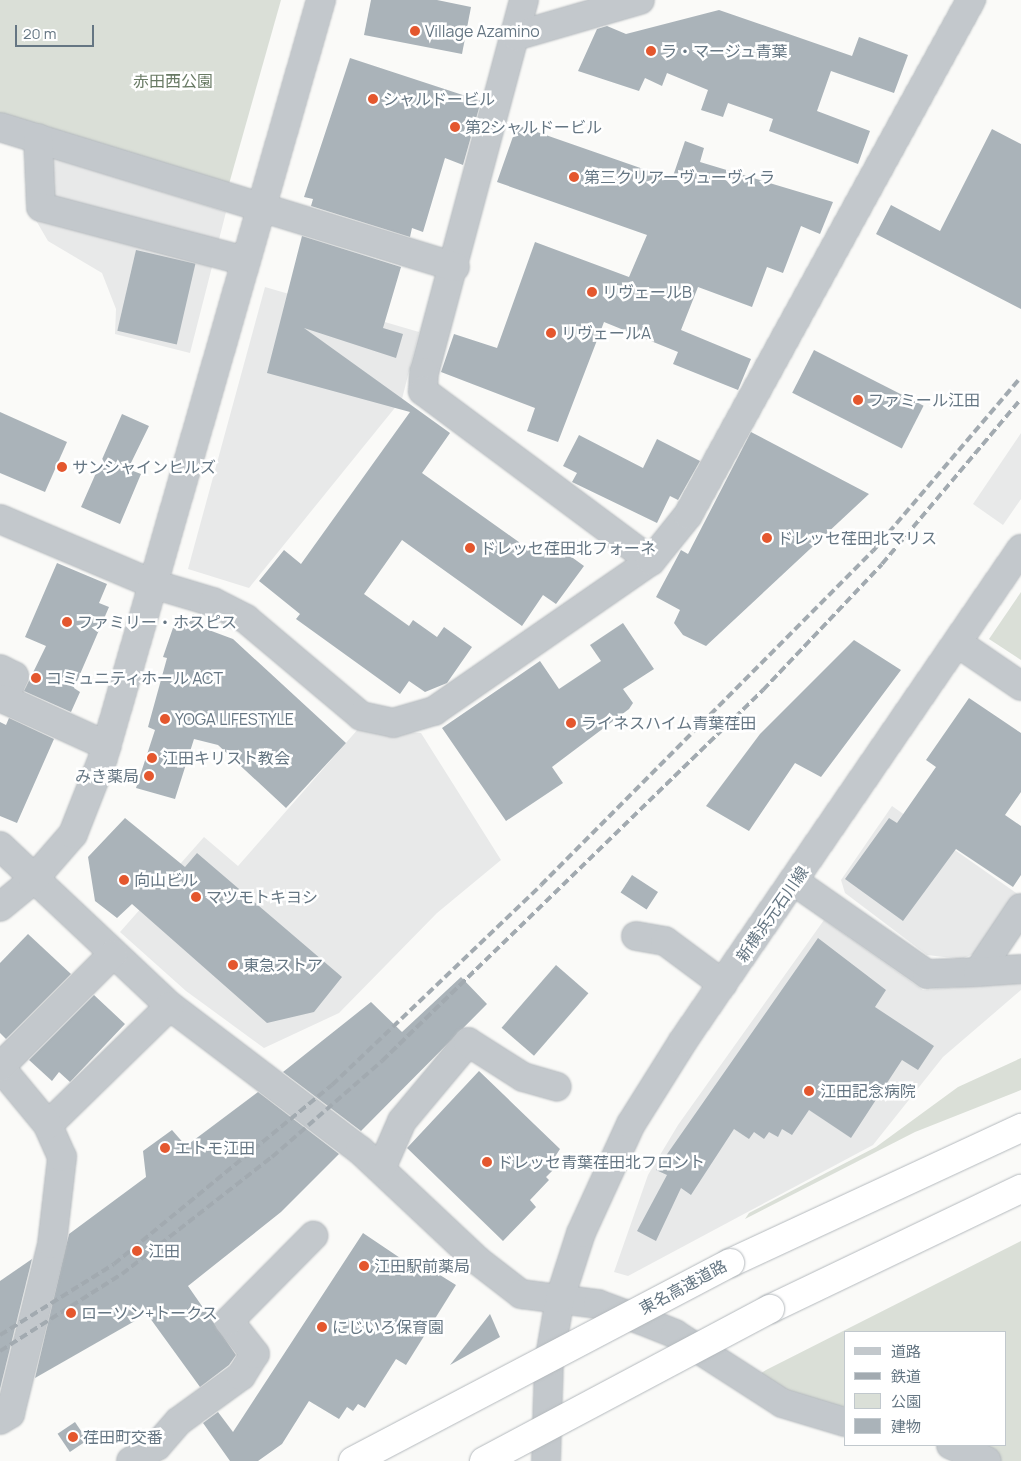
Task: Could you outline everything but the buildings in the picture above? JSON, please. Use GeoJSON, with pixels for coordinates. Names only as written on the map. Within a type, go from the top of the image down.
{"type":"FeatureCollection","features":[{"type":"Feature","properties":{"kind":"highway","name":"東名高速道路"},"geometry":{"type":"LineString","coordinates":[[353,1461],[730,1263],[1021,1128]]}},
{"type":"Feature","properties":{"kind":"highway"},"geometry":{"type":"LineString","coordinates":[[484,1461],[770,1309],[1021,1189]]}},
{"type":"Feature","properties":{"kind":"street"},"geometry":{"type":"LineString","coordinates":[[0,907],[33,880],[73,834],[107,746],[321,0]]}},
{"type":"Feature","properties":{"kind":"street"},"geometry":{"type":"LineString","coordinates":[[524,0],[455,267],[424,372],[423,391],[652,561]]}},
{"type":"Feature","properties":{"kind":"street"},"geometry":{"type":"LineString","coordinates":[[516,36],[640,0]]}},
{"type":"Feature","properties":{"kind":"street"},"geometry":{"type":"LineString","coordinates":[[0,519],[153,584],[213,602],[246,619],[361,716],[393,723],[434,711],[652,561],[688,515],[971,0]]}},
{"type":"Feature","properties":{"kind":"street"},"geometry":{"type":"LineString","coordinates":[[0,127],[260,209],[455,267]]}},
{"type":"Feature","properties":{"kind":"street"},"geometry":{"type":"LineString","coordinates":[[38,138],[41,207],[245,262]]}},
{"type":"Feature","properties":{"kind":"street","name":"新横浜元石川線"},"geometry":{"type":"LineString","coordinates":[[546,1461],[550,1362],[560,1298],[581,1234],[631,1124],[723,984],[1021,549]]}},
{"type":"Feature","properties":{"kind":"street"},"geometry":{"type":"LineString","coordinates":[[958,643],[1021,686]]}},
{"type":"Feature","properties":{"kind":"street"},"geometry":{"type":"LineString","coordinates":[[0,670],[14,676],[4,699],[107,746]]}},
{"type":"Feature","properties":{"kind":"street"},"geometry":{"type":"LineString","coordinates":[[0,846],[33,880],[170,1006],[381,1170],[500,1280],[521,1294],[598,1304],[675,1334],[782,1403],[844,1422]]}},
{"type":"Feature","properties":{"kind":"street"},"geometry":{"type":"LineString","coordinates":[[794,882],[927,974],[1021,969]]}},
{"type":"Feature","properties":{"kind":"street"},"geometry":{"type":"LineString","coordinates":[[978,972],[1021,908]]}},
{"type":"Feature","properties":{"kind":"street"},"geometry":{"type":"LineString","coordinates":[[636,936],[665,940],[723,984]]}},
{"type":"Feature","properties":{"kind":"street"},"geometry":{"type":"LineString","coordinates":[[0,1420],[10,1414],[52,1244],[62,1157],[48,1125],[0,1067],[113,954]]}},
{"type":"Feature","properties":{"kind":"street"},"geometry":{"type":"LineString","coordinates":[[48,1125],[170,1006]]}},
{"type":"Feature","properties":{"kind":"street"},"geometry":{"type":"LineString","coordinates":[[381,1170],[402,1121],[468,1042],[523,1077],[557,1087]]}},
{"type":"Feature","properties":{"kind":"street"},"geometry":{"type":"LineString","coordinates":[[131,1461],[161,1453],[179,1421],[241,1376],[255,1354],[229,1321],[314,1236]]}},
{"type":"Feature","properties":{"kind":"street"},"geometry":{"type":"LineString","coordinates":[[952,1446],[987,1461]]}},
{"type":"Feature","properties":{"kind":"shaded area"},"geometry":{"type":"Polygon","coordinates":[[[28,150],[226,212],[190,353],[115,334],[116,309],[102,273],[48,241],[27,205],[28,150]]]}},
{"type":"Feature","properties":{"kind":"shaded area"},"geometry":{"type":"Polygon","coordinates":[[[265,287],[419,332],[402,399],[249,588],[188,569],[265,287]]]}},
{"type":"Feature","properties":{"kind":"shaded area"},"geometry":{"type":"Polygon","coordinates":[[[1021,433],[1021,499],[1003,525],[973,504],[1021,433]]]}},
{"type":"Feature","properties":{"kind":"shaded area"},"geometry":{"type":"Polygon","coordinates":[[[359,728],[421,733],[501,860],[437,913],[339,1013],[264,1048],[186,991],[120,932],[204,837],[238,866],[359,728]]]}},
{"type":"Feature","properties":{"kind":"shaded area"},"geometry":{"type":"Polygon","coordinates":[[[892,806],[1019,895],[984,950],[961,959],[927,955],[845,893],[841,880],[892,806]]]}},
{"type":"Feature","properties":{"kind":"shaded area","name":"江田記念病院"},"geometry":{"type":"Polygon","coordinates":[[[824,920],[923,990],[1021,982],[1021,990],[943,1057],[873,1145],[628,1276],[614,1272],[648,1175],[678,1125],[824,920]]]}},
{"type":"Feature","properties":{"kind":"green space","name":"赤田西公園"},"geometry":{"type":"Polygon","coordinates":[[[0,0],[281,0],[229,184],[0,116],[0,0]]]}},
{"type":"Feature","properties":{"kind":"green space"},"geometry":{"type":"Polygon","coordinates":[[[1021,592],[1021,660],[989,639],[1021,592]]]}},
{"type":"Feature","properties":{"kind":"green space"},"geometry":{"type":"Polygon","coordinates":[[[1021,1058],[1021,1090],[915,1132],[745,1219],[749,1213],[876,1147],[958,1087],[1021,1058]]]}},
{"type":"Feature","properties":{"kind":"green space"},"geometry":{"type":"Polygon","coordinates":[[[1021,1241],[1021,1461],[999,1461],[973,1446],[1006,1446],[1006,1331],[844,1331],[844,1414],[768,1390],[761,1373],[1021,1241]]]}},
{"type":"Feature","properties":{"kind":"railway"},"geometry":{"type":"LineString","coordinates":[[0,1335],[114,1264],[332,1085],[541,885],[873,551],[1021,377]]}},
{"type":"Feature","properties":{"kind":"railway"},"geometry":{"type":"LineString","coordinates":[[0,1351],[122,1274],[272,1157],[382,1061],[763,690],[882,564],[1021,399]]}},
{"type":"Feature","properties":{"kind":"place","name":"Village Azamino"},"geometry":{"type":"Point","coordinates":[415,31]}},
{"type":"Feature","properties":{"kind":"place","name":"ラ・マージュ青葉"},"geometry":{"type":"Point","coordinates":[651,51]}},
{"type":"Feature","properties":{"kind":"place","name":"シャルドービル"},"geometry":{"type":"Point","coordinates":[373,99]}},
{"type":"Feature","properties":{"kind":"place","name":"第2シャルドービル"},"geometry":{"type":"Point","coordinates":[455,127]}},
{"type":"Feature","properties":{"kind":"place","name":"第三クリアーヴューヴィラ"},"geometry":{"type":"Point","coordinates":[574,177]}},
{"type":"Feature","properties":{"kind":"place","name":"リヴェールB"},"geometry":{"type":"Point","coordinates":[592,292]}},
{"type":"Feature","properties":{"kind":"place","name":"リヴェールA"},"geometry":{"type":"Point","coordinates":[551,333]}},
{"type":"Feature","properties":{"kind":"place","name":"ファミール江田"},"geometry":{"type":"Point","coordinates":[858,400]}},
{"type":"Feature","properties":{"kind":"place","name":"サンシャインヒルズ"},"geometry":{"type":"Point","coordinates":[62,467]}},
{"type":"Feature","properties":{"kind":"place","name":"ドレッセ荏田北マリス"},"geometry":{"type":"Point","coordinates":[767,538]}},
{"type":"Feature","properties":{"kind":"place","name":"ドレッセ荏田北フォーネ"},"geometry":{"type":"Point","coordinates":[470,548]}},
{"type":"Feature","properties":{"kind":"place","name":"ファミリー・ホスピス"},"geometry":{"type":"Point","coordinates":[67,622]}},
{"type":"Feature","properties":{"kind":"place","name":"コミュニティホール ACT"},"geometry":{"type":"Point","coordinates":[36,678]}},
{"type":"Feature","properties":{"kind":"place","name":"YOGA LIFESTYLE"},"geometry":{"type":"Point","coordinates":[165,719]}},
{"type":"Feature","properties":{"kind":"place","name":"ライネスハイム青葉荏田"},"geometry":{"type":"Point","coordinates":[571,723]}},
{"type":"Feature","properties":{"kind":"place","name":"江田キリスト教会"},"geometry":{"type":"Point","coordinates":[152,758]}},
{"type":"Feature","properties":{"kind":"place","name":"みき薬局"},"geometry":{"type":"Point","coordinates":[149,776]}},
{"type":"Feature","properties":{"kind":"place","name":"向山ビル"},"geometry":{"type":"Point","coordinates":[124,880]}},
{"type":"Feature","properties":{"kind":"place","name":"マツモトキヨシ"},"geometry":{"type":"Point","coordinates":[196,897]}},
{"type":"Feature","properties":{"kind":"place","name":"東急ストア"},"geometry":{"type":"Point","coordinates":[233,965]}},
{"type":"Feature","properties":{"kind":"place","name":"江田記念病院"},"geometry":{"type":"Point","coordinates":[809,1091]}},
{"type":"Feature","properties":{"kind":"place","name":"エトモ江田"},"geometry":{"type":"Point","coordinates":[165,1148]}},
{"type":"Feature","properties":{"kind":"place","name":"ドレッセ青葉荏田北フロント"},"geometry":{"type":"Point","coordinates":[487,1162]}},
{"type":"Feature","properties":{"kind":"place","name":"江田"},"geometry":{"type":"Point","coordinates":[137,1251]}},
{"type":"Feature","properties":{"kind":"place","name":"江田駅前薬局"},"geometry":{"type":"Point","coordinates":[364,1266]}},
{"type":"Feature","properties":{"kind":"place","name":"ローソン+トークス"},"geometry":{"type":"Point","coordinates":[71,1313]}},
{"type":"Feature","properties":{"kind":"place","name":"にじいろ保育園"},"geometry":{"type":"Point","coordinates":[322,1327]}},
{"type":"Feature","properties":{"kind":"place","name":"荏田町交番"},"geometry":{"type":"Point","coordinates":[73,1437]}}]}
